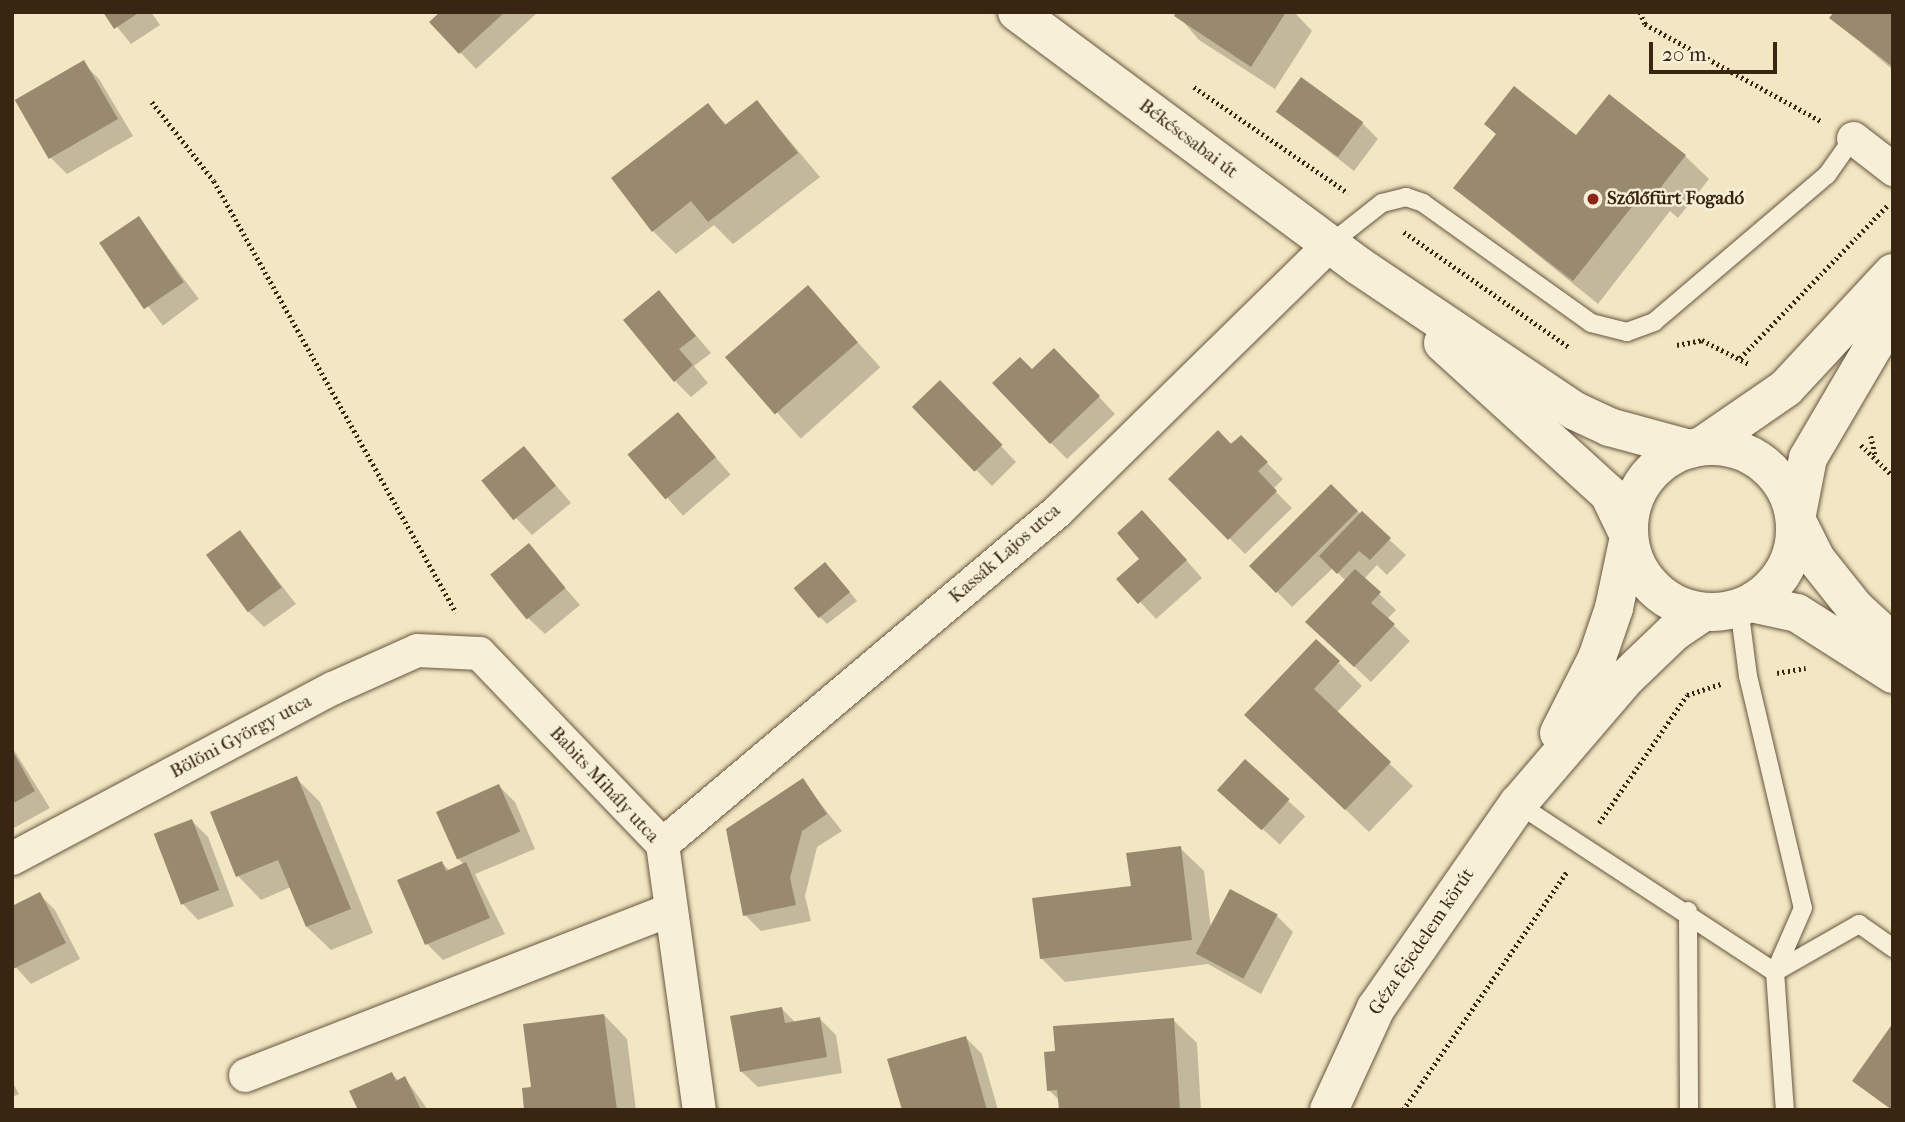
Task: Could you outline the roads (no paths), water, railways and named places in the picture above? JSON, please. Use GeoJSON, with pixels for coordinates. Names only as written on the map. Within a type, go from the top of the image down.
{"type":"FeatureCollection","features":[{"type":"Feature","properties":{"kind":"street","name":"Békéscsabai út"},"geometry":{"type":"LineString","coordinates":[[1017,12],[1345,255],[1576,411],[1619,430],[1696,447],[1743,451],[1766,465],[1783,486],[1816,559],[1855,608],[1893,643]]}},
{"type":"Feature","properties":{"kind":"street"},"geometry":{"type":"LineString","coordinates":[[1853,138],[1893,169]]}},
{"type":"Feature","properties":{"kind":"street","name":"Békéscsabai út"},"geometry":{"type":"LineString","coordinates":[[1345,255],[1609,494],[1629,536],[1640,571],[1656,591],[1678,605],[1797,613],[1893,674]]}},
{"type":"Feature","properties":{"kind":"street","name":"Kassák Lajos utca"},"geometry":{"type":"LineString","coordinates":[[662,844],[1057,511],[1345,255]]}},
{"type":"Feature","properties":{"kind":"street"},"geometry":{"type":"LineString","coordinates":[[1696,447],[1786,388],[1893,273]]}},
{"type":"Feature","properties":{"kind":"street"},"geometry":{"type":"LineString","coordinates":[[1731,607],[1772,587],[1787,566],[1808,458],[1893,313]]}},
{"type":"Feature","properties":{"kind":"street","name":"Békéscsabai út"},"geometry":{"type":"LineString","coordinates":[[1629,536],[1631,511],[1647,476],[1667,459],[1696,447]]}},
{"type":"Feature","properties":{"kind":"street","name":"Géza fejedelem körút"},"geometry":{"type":"LineString","coordinates":[[1525,794],[1597,658],[1614,608],[1629,536]]}},
{"type":"Feature","properties":{"kind":"street","name":"Géza fejedelem körút"},"geometry":{"type":"LineString","coordinates":[[1329,1110],[1376,1009],[1525,794],[1627,677],[1674,632],[1731,607]]}},
{"type":"Feature","properties":{"kind":"street","name":"Bölöni György utca"},"geometry":{"type":"LineString","coordinates":[[12,858],[332,688],[417,650],[479,653]]}},
{"type":"Feature","properties":{"kind":"street","name":"Babits Mihály utca"},"geometry":{"type":"LineString","coordinates":[[479,653],[662,844],[668,910],[699,1110]]}},
{"type":"Feature","properties":{"kind":"street"},"geometry":{"type":"LineString","coordinates":[[245,1075],[668,910]]}},
{"type":"Feature","properties":{"kind":"lane"},"geometry":{"type":"LineString","coordinates":[[1345,255],[1382,204],[1406,197],[1423,203],[1601,328],[1627,332],[1654,322],[1827,175],[1853,138]]}},
{"type":"Feature","properties":{"kind":"lane"},"geometry":{"type":"LineString","coordinates":[[1731,607],[1803,908],[1775,972],[1785,1110]]}},
{"type":"Feature","properties":{"kind":"lane"},"geometry":{"type":"LineString","coordinates":[[1525,794],[1584,845],[1688,911],[1775,972]]}},
{"type":"Feature","properties":{"kind":"lane"},"geometry":{"type":"LineString","coordinates":[[1688,911],[1689,1110]]}},
{"type":"Feature","properties":{"kind":"lane"},"geometry":{"type":"LineString","coordinates":[[1775,972],[1859,924],[1893,948]]}},
{"type":"Feature","properties":{"kind":"place","name":"Szőlőfürt Fogadó"},"geometry":{"type":"Point","coordinates":[1593,199]}}]}
